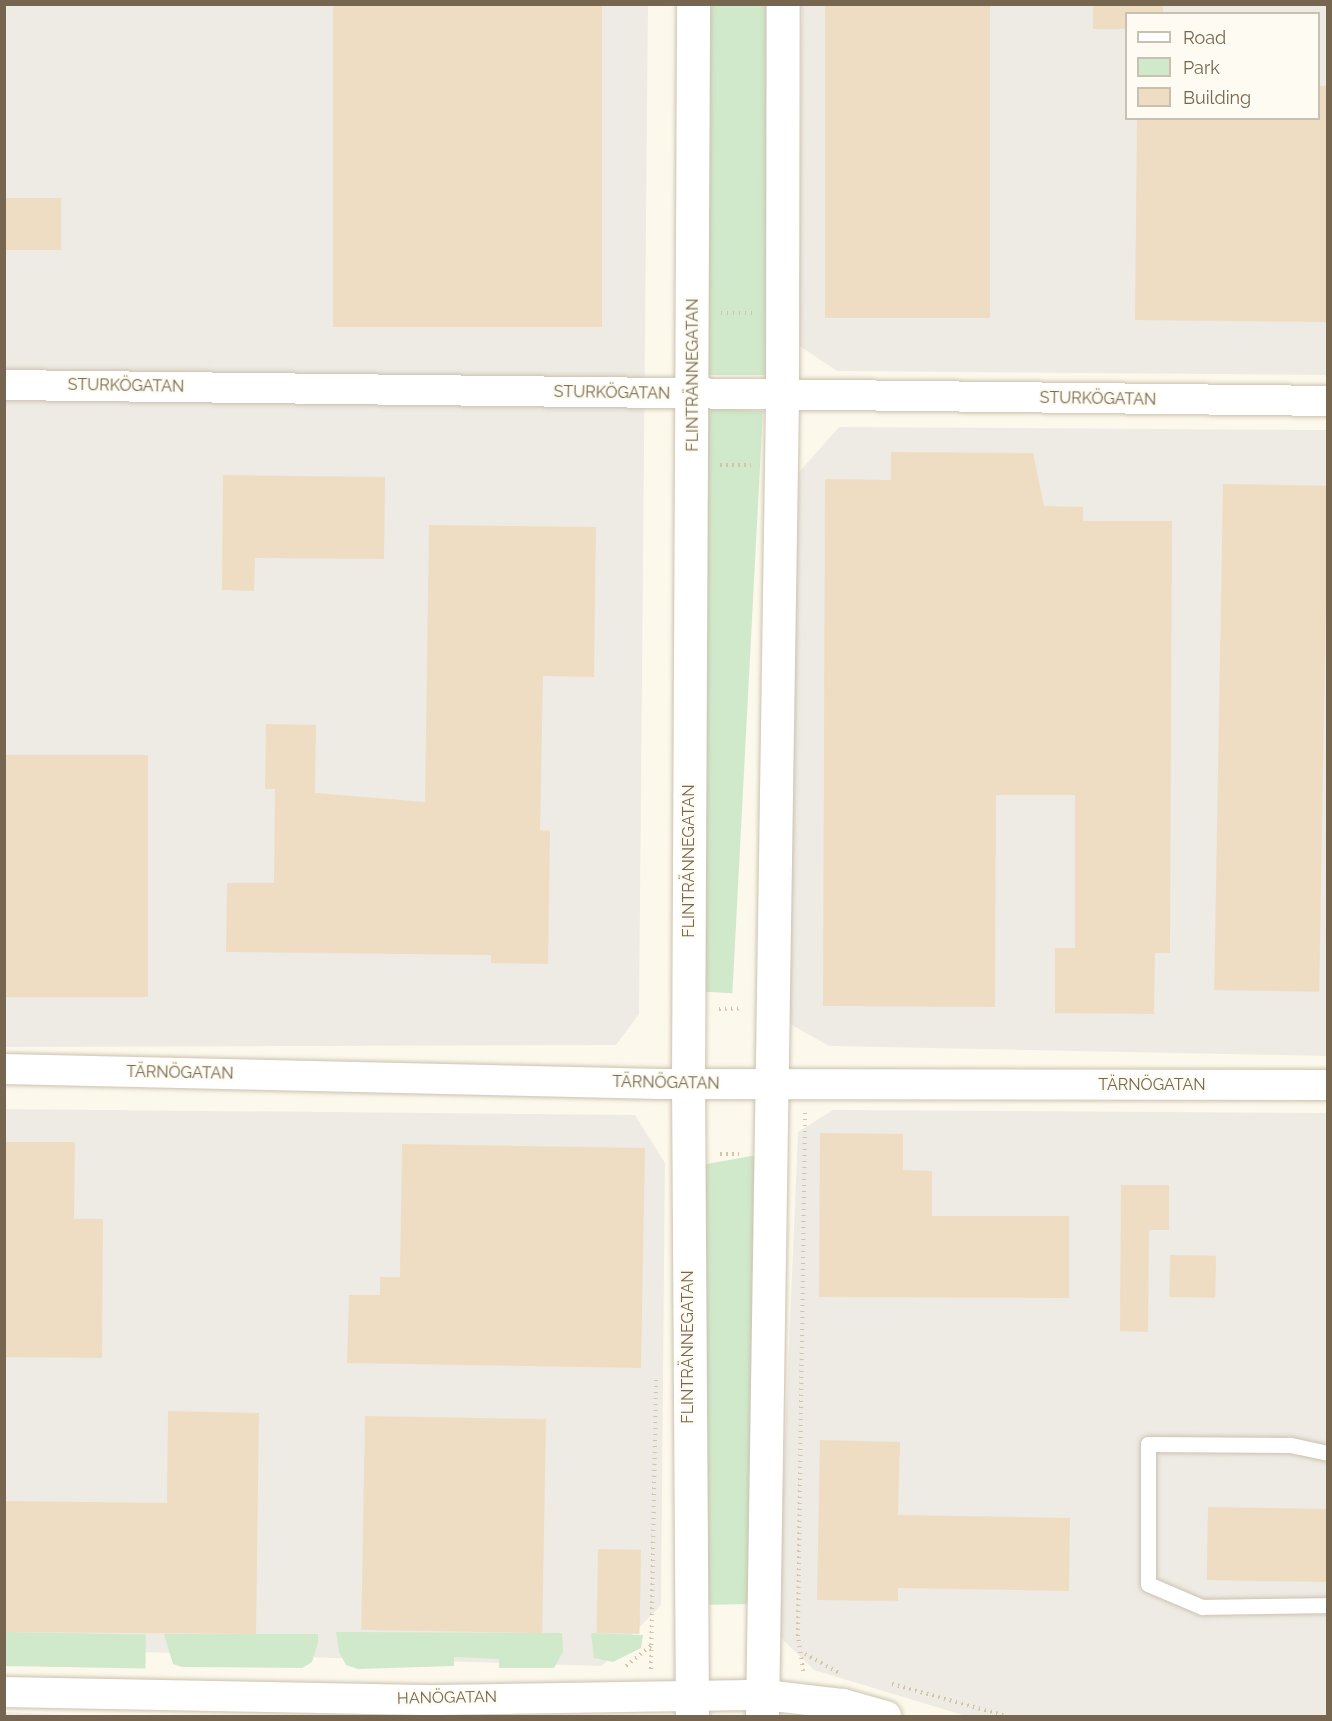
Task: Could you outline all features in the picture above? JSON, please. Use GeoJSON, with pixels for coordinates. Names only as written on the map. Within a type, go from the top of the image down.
{"type":"FeatureCollection","features":[{"type":"Feature","properties":{"kind":"street","name":"FLINTRÄNNEGATAN"},"geometry":{"type":"LineString","coordinates":[[690,1705],[687,1619],[688,1010],[693,394],[693,4]]}},
{"type":"Feature","properties":{"kind":"street"},"geometry":{"type":"LineString","coordinates":[[763,1706],[775,1008],[782,395],[783,4]]}},
{"type":"Feature","properties":{"kind":"street","name":"STURKÖGATAN"},"geometry":{"type":"LineString","coordinates":[[4,385],[1328,401]]}},
{"type":"Feature","properties":{"kind":"street","name":"TÄRNÖGATAN"},"geometry":{"type":"LineString","coordinates":[[4,1069],[688,1084],[1328,1085]]}},
{"type":"Feature","properties":{"kind":"street","name":"HANÖGATAN"},"geometry":{"type":"LineString","coordinates":[[4,1692],[763,1706],[801,1698],[886,1716]]}},
{"type":"Feature","properties":{"kind":"lane"},"geometry":{"type":"LineString","coordinates":[[1328,1453],[1289,1445],[1148,1444],[1148,1584],[1202,1606],[1328,1605]]}},
{"type":"Feature","properties":{"kind":"path"},"geometry":{"type":"LineString","coordinates":[[693,313],[782,314]]}},
{"type":"Feature","properties":{"kind":"path"},"geometry":{"type":"LineString","coordinates":[[692,465],[781,465]]}},
{"type":"Feature","properties":{"kind":"path"},"geometry":{"type":"LineString","coordinates":[[688,1010],[775,1008]]}},
{"type":"Feature","properties":{"kind":"path"},"geometry":{"type":"LineString","coordinates":[[688,1154],[806,1155],[798,1636],[804,1653],[801,1698]]}},
{"type":"Feature","properties":{"kind":"path"},"geometry":{"type":"LineString","coordinates":[[652,1619],[687,1619]]}},
{"type":"Feature","properties":{"kind":"path"},"geometry":{"type":"LineString","coordinates":[[765,1620],[800,1620]]}},
{"type":"Feature","properties":{"kind":"path"},"geometry":{"type":"LineString","coordinates":[[804,1653],[847,1676]]}},
{"type":"Feature","properties":{"kind":"path"},"geometry":{"type":"LineString","coordinates":[[880,1682],[1006,1716]]}},
{"type":"Feature","properties":{"kind":"shaded area"},"geometry":{"type":"Polygon","coordinates":[[[4,5],[648,5],[639,1014],[616,1045],[5,1047],[4,5]]]}},
{"type":"Feature","properties":{"kind":"shaded area"},"geometry":{"type":"Polygon","coordinates":[[[802,5],[1327,5],[1327,375],[837,371],[798,345],[802,5]]]}},
{"type":"Feature","properties":{"kind":"shaded area"},"geometry":{"type":"Polygon","coordinates":[[[839,427],[1327,430],[1327,1056],[829,1046],[783,1020],[794,478],[839,427]]]}},
{"type":"Feature","properties":{"kind":"shaded area"},"geometry":{"type":"Polygon","coordinates":[[[5,1109],[635,1115],[665,1163],[661,1605],[602,1666],[5,1648],[5,1109]]]}},
{"type":"Feature","properties":{"kind":"shaded area"},"geometry":{"type":"Polygon","coordinates":[[[833,1110],[1327,1113],[1327,1716],[966,1716],[814,1670],[777,1634],[798,1132],[833,1110]]]}},
{"type":"Feature","properties":{"kind":"shaded area"},"geometry":{"type":"Polygon","coordinates":[[[5,1712],[86,1716],[5,1716],[5,1712]]]}},
{"type":"Feature","properties":{"kind":"green space"},"geometry":{"type":"Polygon","coordinates":[[[707,5],[766,5],[766,375],[707,375],[707,5]]]}},
{"type":"Feature","properties":{"kind":"green space"},"geometry":{"type":"Polygon","coordinates":[[[707,408],[763,411],[732,993],[676,990],[707,408]]]}},
{"type":"Feature","properties":{"kind":"green space"},"geometry":{"type":"Polygon","coordinates":[[[757,1155],[750,1604],[702,1605],[701,1165],[757,1155]]]}},
{"type":"Feature","properties":{"kind":"green space"},"geometry":{"type":"Polygon","coordinates":[[[5,1632],[146,1634],[145,1668],[4,1666],[5,1632]]]}},
{"type":"Feature","properties":{"kind":"green space"},"geometry":{"type":"Polygon","coordinates":[[[336,1632],[562,1633],[563,1652],[554,1668],[499,1668],[499,1659],[454,1657],[454,1666],[358,1669],[346,1665],[339,1652],[336,1632]]]}},
{"type":"Feature","properties":{"kind":"green space"},"geometry":{"type":"Polygon","coordinates":[[[591,1633],[643,1635],[641,1648],[613,1662],[594,1658],[591,1633]]]}},
{"type":"Feature","properties":{"kind":"green space"},"geometry":{"type":"Polygon","coordinates":[[[164,1634],[318,1634],[318,1643],[312,1662],[302,1668],[182,1667],[173,1664],[164,1634]]]}},
{"type":"Feature","properties":{"kind":"building"},"geometry":{"type":"Polygon","coordinates":[[[333,4],[602,4],[602,327],[333,327],[333,4]]]}},
{"type":"Feature","properties":{"kind":"building"},"geometry":{"type":"Polygon","coordinates":[[[825,4],[990,4],[990,318],[825,318],[825,4]]]}},
{"type":"Feature","properties":{"kind":"building"},"geometry":{"type":"Polygon","coordinates":[[[1093,4],[1163,4],[1163,12],[1125,12],[1125,29],[1093,29],[1093,4]]]}},
{"type":"Feature","properties":{"kind":"building"},"geometry":{"type":"Polygon","coordinates":[[[1320,86],[1328,86],[1328,322],[1135,320],[1137,120],[1320,120],[1320,86]]]}},
{"type":"Feature","properties":{"kind":"building"},"geometry":{"type":"Polygon","coordinates":[[[4,198],[61,198],[61,250],[4,250],[4,198]]]}},
{"type":"Feature","properties":{"kind":"building"},"geometry":{"type":"Polygon","coordinates":[[[891,452],[1033,453],[1044,506],[1083,507],[1083,521],[1172,521],[1170,953],[1155,953],[1154,1014],[1055,1013],[1055,948],[1075,948],[1075,795],[996,795],[995,1007],[823,1006],[825,479],[891,480],[891,452]]]}},
{"type":"Feature","properties":{"kind":"building"},"geometry":{"type":"Polygon","coordinates":[[[223,475],[385,477],[384,559],[255,558],[254,591],[222,590],[223,475]]]}},
{"type":"Feature","properties":{"kind":"building"},"geometry":{"type":"Polygon","coordinates":[[[1223,484],[1328,486],[1319,992],[1214,990],[1223,484]]]}},
{"type":"Feature","properties":{"kind":"building"},"geometry":{"type":"Polygon","coordinates":[[[429,525],[596,527],[594,677],[543,676],[540,830],[550,831],[548,964],[491,963],[491,955],[226,952],[227,883],[274,883],[275,789],[265,789],[266,724],[316,725],[315,793],[425,802],[429,525]]]}},
{"type":"Feature","properties":{"kind":"building"},"geometry":{"type":"Polygon","coordinates":[[[4,755],[148,755],[148,997],[4,997],[4,755]]]}},
{"type":"Feature","properties":{"kind":"building"},"geometry":{"type":"Polygon","coordinates":[[[820,1133],[903,1134],[903,1170],[932,1171],[932,1216],[1069,1216],[1069,1298],[819,1297],[820,1133]]]}},
{"type":"Feature","properties":{"kind":"building"},"geometry":{"type":"Polygon","coordinates":[[[4,1142],[75,1142],[74,1219],[103,1219],[102,1358],[4,1357],[4,1142]]]}},
{"type":"Feature","properties":{"kind":"building"},"geometry":{"type":"Polygon","coordinates":[[[402,1144],[645,1148],[641,1368],[347,1363],[349,1295],[380,1295],[380,1277],[400,1277],[402,1144]]]}},
{"type":"Feature","properties":{"kind":"building"},"geometry":{"type":"Polygon","coordinates":[[[1121,1185],[1169,1185],[1169,1230],[1149,1230],[1148,1332],[1120,1331],[1121,1185]]]}},
{"type":"Feature","properties":{"kind":"building"},"geometry":{"type":"Polygon","coordinates":[[[1170,1255],[1216,1256],[1215,1298],[1169,1297],[1170,1255]]]}},
{"type":"Feature","properties":{"kind":"building"},"geometry":{"type":"Polygon","coordinates":[[[168,1411],[259,1413],[256,1634],[4,1632],[4,1501],[167,1503],[168,1411]]]}},
{"type":"Feature","properties":{"kind":"building"},"geometry":{"type":"Polygon","coordinates":[[[365,1416],[546,1419],[542,1633],[361,1630],[365,1416]]]}},
{"type":"Feature","properties":{"kind":"building"},"geometry":{"type":"Polygon","coordinates":[[[820,1440],[900,1442],[898,1515],[1070,1518],[1069,1591],[898,1588],[898,1601],[817,1600],[820,1440]]]}},
{"type":"Feature","properties":{"kind":"building"},"geometry":{"type":"Polygon","coordinates":[[[1208,1507],[1328,1509],[1327,1582],[1207,1580],[1208,1507]]]}},
{"type":"Feature","properties":{"kind":"building"},"geometry":{"type":"Polygon","coordinates":[[[598,1549],[641,1550],[640,1634],[597,1633],[598,1549]]]}}]}
